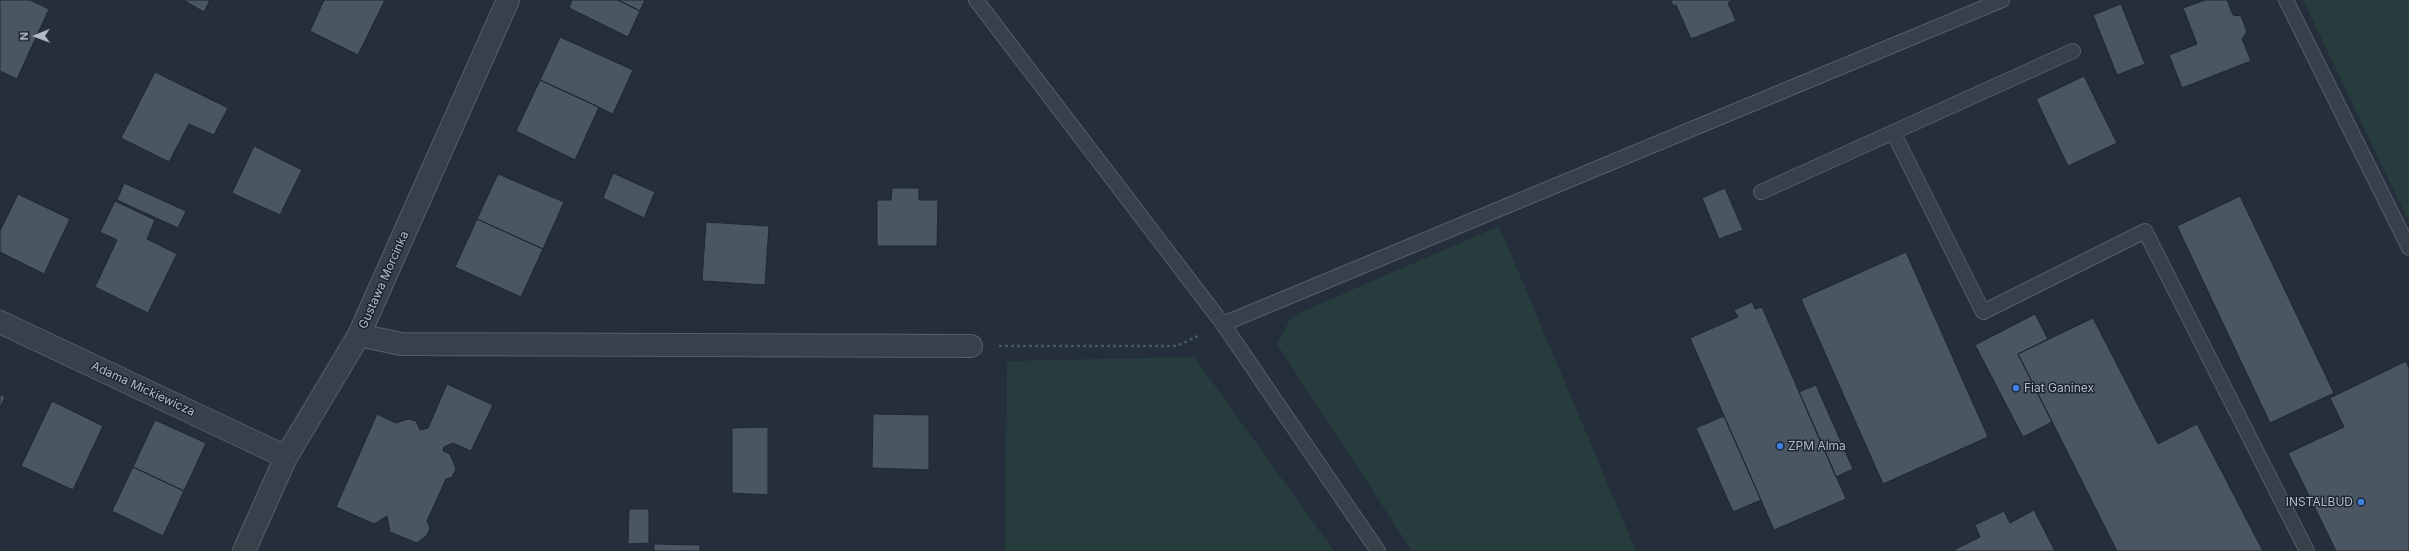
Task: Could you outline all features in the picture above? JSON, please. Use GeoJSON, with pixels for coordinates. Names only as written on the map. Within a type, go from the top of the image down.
{"type":"FeatureCollection","features":[{"type":"Feature","properties":{"kind":"street","name":"Gustawa Morcinka"},"geometry":{"type":"LineString","coordinates":[[244,551],[286,457],[359,335],[508,0]]}},
{"type":"Feature","properties":{"kind":"street","name":"Adama Mickiewicza"},"geometry":{"type":"LineString","coordinates":[[0,322],[286,457]]}},
{"type":"Feature","properties":{"kind":"street"},"geometry":{"type":"LineString","coordinates":[[359,335],[401,344],[971,346]]}},
{"type":"Feature","properties":{"kind":"lane"},"geometry":{"type":"LineString","coordinates":[[976,0],[1223,324],[1378,551]]}},
{"type":"Feature","properties":{"kind":"lane"},"geometry":{"type":"LineString","coordinates":[[1223,324],[2002,0]]}},
{"type":"Feature","properties":{"kind":"lane"},"geometry":{"type":"LineString","coordinates":[[2286,0],[2409,248]]}},
{"type":"Feature","properties":{"kind":"lane"},"geometry":{"type":"LineString","coordinates":[[1761,192],[2073,51]]}},
{"type":"Feature","properties":{"kind":"lane"},"geometry":{"type":"LineString","coordinates":[[1893,132],[1983,312],[2144,231],[2306,551]]}},
{"type":"Feature","properties":{"kind":"path"},"geometry":{"type":"LineString","coordinates":[[971,346],[1177,346],[1223,324]]}},
{"type":"Feature","properties":{"kind":"green space"},"geometry":{"type":"Polygon","coordinates":[[[2303,0],[2409,0],[2409,222],[2303,0]]]}},
{"type":"Feature","properties":{"kind":"green space"},"geometry":{"type":"Polygon","coordinates":[[[1499,226],[1636,551],[1412,551],[1277,344],[1292,316],[1499,226]]]}},
{"type":"Feature","properties":{"kind":"green space"},"geometry":{"type":"Polygon","coordinates":[[[1194,357],[1334,551],[1005,551],[1007,361],[1194,357]]]}},
{"type":"Feature","properties":{"kind":"building"},"geometry":{"type":"Polygon","coordinates":[[[0,0],[30,0],[49,9],[17,79],[0,71],[0,0]]]}},
{"type":"Feature","properties":{"kind":"building"},"geometry":{"type":"Polygon","coordinates":[[[183,0],[210,0],[204,12],[183,0]]]}},
{"type":"Feature","properties":{"kind":"building"},"geometry":{"type":"Polygon","coordinates":[[[324,0],[385,0],[358,55],[310,31],[324,0]]]}},
{"type":"Feature","properties":{"kind":"building"},"geometry":{"type":"Polygon","coordinates":[[[572,0],[618,0],[640,11],[628,37],[569,8],[572,0]]]}},
{"type":"Feature","properties":{"kind":"building"},"geometry":{"type":"Polygon","coordinates":[[[618,0],[645,0],[640,11],[618,0]]]}},
{"type":"Feature","properties":{"kind":"building"},"geometry":{"type":"Polygon","coordinates":[[[1671,0],[1733,0],[1728,3],[1736,21],[1691,39],[1676,5],[1673,6],[1671,0]]]}},
{"type":"Feature","properties":{"kind":"building"},"geometry":{"type":"Polygon","coordinates":[[[2205,0],[2227,0],[2233,15],[2241,16],[2247,32],[2242,39],[2251,61],[2182,88],[2169,55],[2197,44],[2183,8],[2205,0]]]}},
{"type":"Feature","properties":{"kind":"building"},"geometry":{"type":"Polygon","coordinates":[[[2121,4],[2145,64],[2117,75],[2093,15],[2121,4]]]}},
{"type":"Feature","properties":{"kind":"building"},"geometry":{"type":"Polygon","coordinates":[[[560,37],[633,70],[613,114],[540,80],[560,37]]]}},
{"type":"Feature","properties":{"kind":"building"},"geometry":{"type":"Polygon","coordinates":[[[155,72],[228,108],[214,135],[189,124],[169,162],[121,138],[155,72]]]}},
{"type":"Feature","properties":{"kind":"building"},"geometry":{"type":"Polygon","coordinates":[[[2084,76],[2117,143],[2068,166],[2036,99],[2084,76]]]}},
{"type":"Feature","properties":{"kind":"building"},"geometry":{"type":"Polygon","coordinates":[[[540,80],[599,107],[575,160],[516,131],[540,80]]]}},
{"type":"Feature","properties":{"kind":"building"},"geometry":{"type":"Polygon","coordinates":[[[254,146],[302,170],[280,215],[232,193],[254,146]]]}},
{"type":"Feature","properties":{"kind":"building"},"geometry":{"type":"Polygon","coordinates":[[[613,173],[655,192],[644,218],[603,198],[613,173]]]}},
{"type":"Feature","properties":{"kind":"building"},"geometry":{"type":"Polygon","coordinates":[[[498,174],[564,202],[543,249],[477,219],[498,174]]]}},
{"type":"Feature","properties":{"kind":"building"},"geometry":{"type":"Polygon","coordinates":[[[124,183],[186,211],[178,228],[117,200],[124,183]]]}},
{"type":"Feature","properties":{"kind":"building"},"geometry":{"type":"Polygon","coordinates":[[[892,188],[919,188],[919,200],[938,200],[937,246],[877,246],[877,200],[891,200],[892,188]]]}},
{"type":"Feature","properties":{"kind":"building"},"geometry":{"type":"Polygon","coordinates":[[[1725,188],[1743,230],[1719,239],[1702,198],[1725,188]]]}},
{"type":"Feature","properties":{"kind":"building"},"geometry":{"type":"Polygon","coordinates":[[[18,194],[70,219],[44,274],[0,252],[0,231],[18,194]]]}},
{"type":"Feature","properties":{"kind":"building"},"geometry":{"type":"Polygon","coordinates":[[[2240,196],[2334,393],[2270,423],[2177,226],[2240,196]]]}},
{"type":"Feature","properties":{"kind":"building"},"geometry":{"type":"Polygon","coordinates":[[[115,201],[155,220],[147,239],[177,254],[148,313],[95,287],[117,240],[100,232],[115,201]]]}},
{"type":"Feature","properties":{"kind":"building"},"geometry":{"type":"Polygon","coordinates":[[[477,219],[543,249],[521,297],[455,267],[477,219]]]}},
{"type":"Feature","properties":{"kind":"building"},"geometry":{"type":"Polygon","coordinates":[[[706,222],[769,226],[765,285],[702,281],[706,222]]]}},
{"type":"Feature","properties":{"kind":"building"},"geometry":{"type":"Polygon","coordinates":[[[1906,252],[1988,437],[1883,484],[1801,299],[1906,252]]]}},
{"type":"Feature","properties":{"kind":"building","name":"ZPM Alma"},"geometry":{"type":"Polygon","coordinates":[[[1752,302],[1755,309],[1762,307],[1846,499],[1774,530],[1690,338],[1738,317],[1734,310],[1752,302]]]}},
{"type":"Feature","properties":{"kind":"building","name":"Fiat Ganinex"},"geometry":{"type":"Polygon","coordinates":[[[2035,314],[2048,339],[2018,354],[2052,422],[2023,437],[1975,345],[2035,314]]]}},
{"type":"Feature","properties":{"kind":"building"},"geometry":{"type":"Polygon","coordinates":[[[2093,318],[2158,444],[2197,424],[2263,551],[2117,551],[2018,354],[2093,318]]]}},
{"type":"Feature","properties":{"kind":"building","name":"INSTALBUD"},"geometry":{"type":"Polygon","coordinates":[[[2406,361],[2409,368],[2409,551],[2336,551],[2288,453],[2344,427],[2330,398],[2406,361]]]}},
{"type":"Feature","properties":{"kind":"building"},"geometry":{"type":"Polygon","coordinates":[[[447,384],[493,405],[471,451],[453,443],[444,447],[443,451],[450,454],[456,469],[452,477],[446,479],[427,521],[430,528],[427,535],[417,543],[390,532],[387,516],[374,524],[336,507],[377,414],[396,423],[408,419],[416,421],[420,430],[428,428],[447,384]]]}},
{"type":"Feature","properties":{"kind":"building"},"geometry":{"type":"Polygon","coordinates":[[[1816,385],[1853,469],[1836,477],[1799,392],[1816,385]]]}},
{"type":"Feature","properties":{"kind":"building"},"geometry":{"type":"Polygon","coordinates":[[[0,394],[5,397],[0,408],[0,394]]]}},
{"type":"Feature","properties":{"kind":"building"},"geometry":{"type":"Polygon","coordinates":[[[52,401],[103,426],[73,490],[21,466],[52,401]]]}},
{"type":"Feature","properties":{"kind":"building"},"geometry":{"type":"Polygon","coordinates":[[[873,414],[929,415],[929,470],[872,468],[873,414]]]}},
{"type":"Feature","properties":{"kind":"building"},"geometry":{"type":"Polygon","coordinates":[[[1724,416],[1761,500],[1733,512],[1696,428],[1724,416]]]}},
{"type":"Feature","properties":{"kind":"building"},"geometry":{"type":"Polygon","coordinates":[[[155,420],[206,443],[184,491],[133,467],[155,420]]]}},
{"type":"Feature","properties":{"kind":"building"},"geometry":{"type":"Polygon","coordinates":[[[768,427],[768,495],[732,493],[732,428],[768,427]]]}},
{"type":"Feature","properties":{"kind":"building"},"geometry":{"type":"Polygon","coordinates":[[[133,467],[184,491],[163,536],[112,511],[133,467]]]}},
{"type":"Feature","properties":{"kind":"building"},"geometry":{"type":"Polygon","coordinates":[[[629,509],[649,509],[649,543],[628,544],[629,509]]]}},
{"type":"Feature","properties":{"kind":"building"},"geometry":{"type":"Polygon","coordinates":[[[2034,510],[2055,551],[1952,551],[1980,537],[1975,525],[2004,511],[2010,523],[2034,510]]]}},
{"type":"Feature","properties":{"kind":"building"},"geometry":{"type":"Polygon","coordinates":[[[654,544],[700,545],[700,551],[654,551],[654,544]]]}},
{"type":"Feature","properties":{"kind":"place","name":"Fiat Ganinex"},"geometry":{"type":"Point","coordinates":[2016,388]}},
{"type":"Feature","properties":{"kind":"place","name":"ZPM Alma"},"geometry":{"type":"Point","coordinates":[1780,446]}},
{"type":"Feature","properties":{"kind":"place","name":"INSTALBUD"},"geometry":{"type":"Point","coordinates":[2361,502]}}]}
